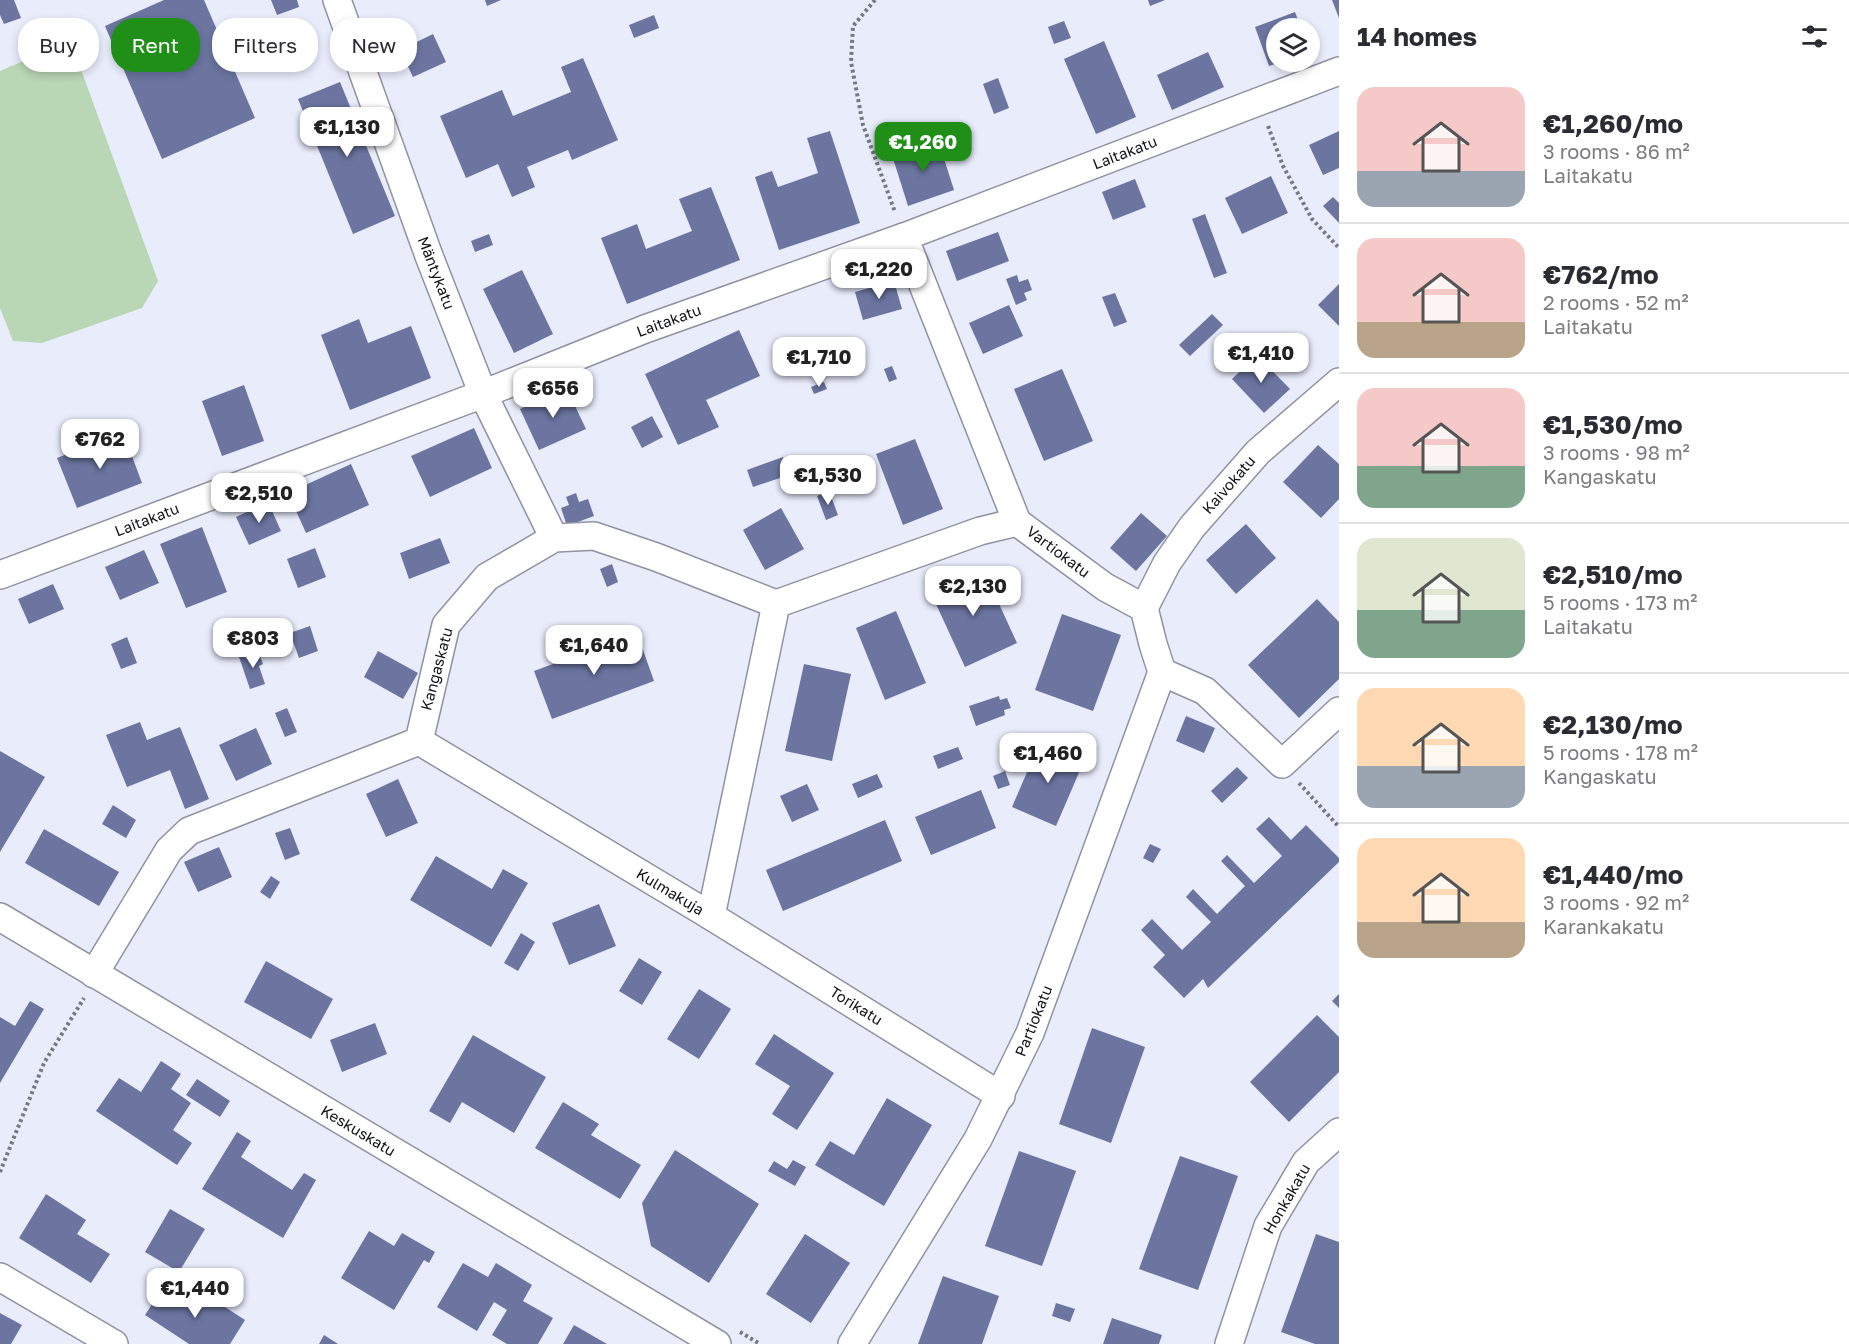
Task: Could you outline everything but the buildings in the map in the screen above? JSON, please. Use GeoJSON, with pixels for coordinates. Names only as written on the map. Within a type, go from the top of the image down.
{"type":"FeatureCollection","features":[{"type":"Feature","properties":{"kind":"street","name":"Mäntykatu"},"geometry":{"type":"LineString","coordinates":[[337,0],[429,256],[483,394],[554,538]]}},
{"type":"Feature","properties":{"kind":"street","name":"Laitakatu"},"geometry":{"type":"LineString","coordinates":[[0,575],[483,394],[654,326],[904,237],[1339,71]]}},
{"type":"Feature","properties":{"kind":"street","name":"Vartiokatu"},"geometry":{"type":"LineString","coordinates":[[904,237],[1017,522],[1104,587],[1144,608]]}},
{"type":"Feature","properties":{"kind":"street","name":"Kaivokatu"},"geometry":{"type":"LineString","coordinates":[[1144,608],[1167,563],[1192,527],[1258,452],[1339,382]]}},
{"type":"Feature","properties":{"kind":"street"},"geometry":{"type":"LineString","coordinates":[[776,604],[980,531],[1017,522]]}},
{"type":"Feature","properties":{"kind":"street","name":"Kangaskatu"},"geometry":{"type":"LineString","coordinates":[[419,741],[446,625],[487,577],[554,538],[594,536],[656,556],[776,604]]}},
{"type":"Feature","properties":{"kind":"street","name":"Kulmakuja"},"geometry":{"type":"LineString","coordinates":[[419,741],[711,916],[776,604]]}},
{"type":"Feature","properties":{"kind":"street"},"geometry":{"type":"LineString","coordinates":[[1144,608],[1162,672],[1204,691],[1282,764],[1339,711]]}},
{"type":"Feature","properties":{"kind":"street","name":"Partiokatu"},"geometry":{"type":"LineString","coordinates":[[852,1344],[978,1139],[1001,1096],[1030,1033],[1162,672]]}},
{"type":"Feature","properties":{"kind":"street"},"geometry":{"type":"LineString","coordinates":[[94,974],[169,850],[189,831],[419,741]]}},
{"type":"Feature","properties":{"kind":"street","name":"Torikatu"},"geometry":{"type":"LineString","coordinates":[[711,916],[1001,1096]]}},
{"type":"Feature","properties":{"kind":"street","name":"Keskuskatu"},"geometry":{"type":"LineString","coordinates":[[0,917],[717,1344]]}},
{"type":"Feature","properties":{"kind":"street","name":"Honkakatu"},"geometry":{"type":"LineString","coordinates":[[1229,1344],[1268,1226],[1306,1162],[1339,1132]]}},
{"type":"Feature","properties":{"kind":"street"},"geometry":{"type":"LineString","coordinates":[[0,1277],[114,1344]]}},
{"type":"Feature","properties":{"kind":"path"},"geometry":{"type":"LineString","coordinates":[[875,0],[853,26],[851,62],[863,125],[904,237]]}},
{"type":"Feature","properties":{"kind":"path"},"geometry":{"type":"LineString","coordinates":[[1259,101],[1283,166],[1312,219],[1339,248]]}},
{"type":"Feature","properties":{"kind":"path"},"geometry":{"type":"LineString","coordinates":[[1282,764],[1339,827]]}},
{"type":"Feature","properties":{"kind":"path"},"geometry":{"type":"LineString","coordinates":[[0,1172],[44,1063],[87,993],[94,974]]}},
{"type":"Feature","properties":{"kind":"green space"},"geometry":{"type":"Polygon","coordinates":[[[18,63],[18,72],[82,72],[158,281],[142,308],[42,343],[13,341],[0,308],[0,71],[18,63]]]}}]}
